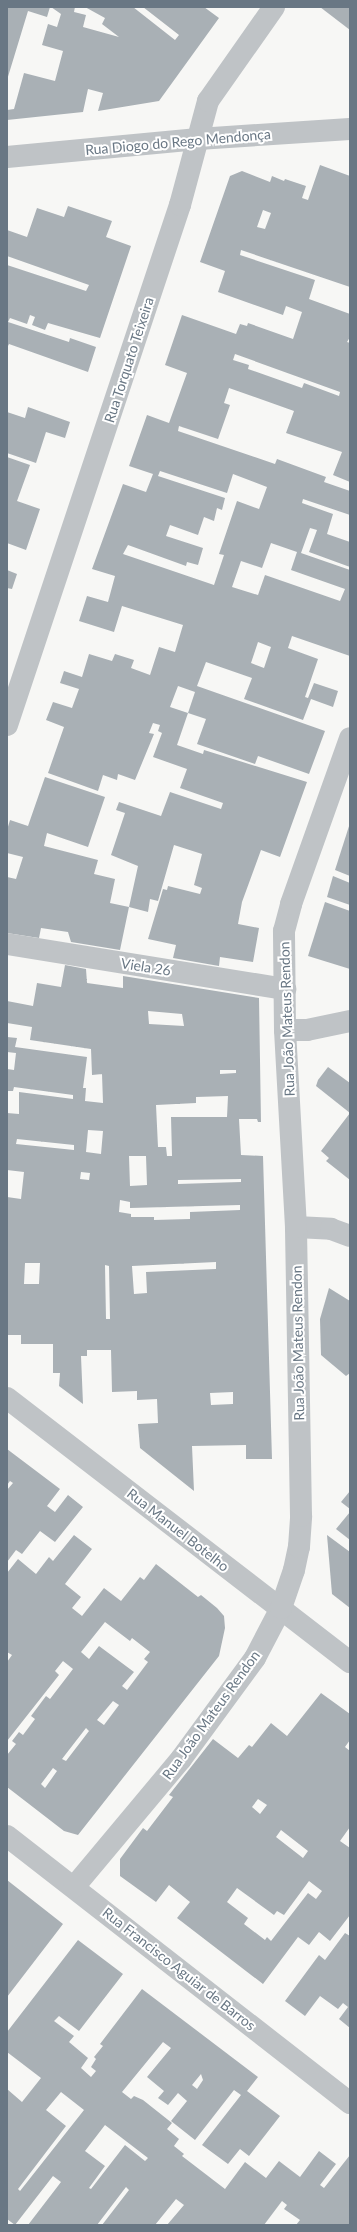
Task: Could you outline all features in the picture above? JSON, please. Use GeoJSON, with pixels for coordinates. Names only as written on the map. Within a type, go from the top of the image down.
{"type":"FeatureCollection","features":[{"type":"Feature","properties":{"kind":"street","name":"Rua Torquato Teixeira"},"geometry":{"type":"LineString","coordinates":[[7,725],[180,205],[208,101],[274,7]]}},
{"type":"Feature","properties":{"kind":"street","name":"Rua Diogo do Rego Mendonça"},"geometry":{"type":"LineString","coordinates":[[7,157],[198,139],[350,129]]}},
{"type":"Feature","properties":{"kind":"street","name":"Rua João Mateus Rendon"},"geometry":{"type":"LineString","coordinates":[[74,1887],[181,1759],[255,1658],[281,1608],[294,1570],[300,1531],[296,1227],[285,1030],[284,932],[291,904],[350,738]]}},
{"type":"Feature","properties":{"kind":"street","name":"Viela 26"},"geometry":{"type":"LineString","coordinates":[[7,944],[285,989]]}},
{"type":"Feature","properties":{"kind":"street"},"geometry":{"type":"LineString","coordinates":[[285,1030],[307,1030],[350,1021]]}},
{"type":"Feature","properties":{"kind":"street"},"geometry":{"type":"LineString","coordinates":[[296,1227],[331,1229],[350,1236]]}},
{"type":"Feature","properties":{"kind":"street","name":"Rua Manuel Botelho"},"geometry":{"type":"LineString","coordinates":[[7,1398],[350,1662]]}},
{"type":"Feature","properties":{"kind":"street","name":"Rua Francisco Aguiar de Barros"},"geometry":{"type":"LineString","coordinates":[[7,1836],[350,2103]]}},
{"type":"Feature","properties":{"kind":"building"},"geometry":{"type":"Polygon","coordinates":[[[7,7],[50,7],[47,17],[28,11],[7,80],[7,7]]]}},
{"type":"Feature","properties":{"kind":"building"},"geometry":{"type":"Polygon","coordinates":[[[51,7],[75,7],[74,12],[86,15],[83,27],[119,37],[102,24],[105,18],[85,7],[133,7],[175,40],[179,35],[143,7],[204,7],[219,18],[159,101],[98,111],[103,93],[88,89],[83,112],[7,120],[7,110],[14,109],[24,73],[55,81],[63,51],[42,45],[48,24],[57,27],[61,14],[51,7]]]}},
{"type":"Feature","properties":{"kind":"building"},"geometry":{"type":"Polygon","coordinates":[[[320,7],[350,7],[350,30],[320,7]]]}},
{"type":"Feature","properties":{"kind":"building"},"geometry":{"type":"Polygon","coordinates":[[[320,165],[350,176],[350,287],[241,250],[240,255],[315,280],[309,299],[350,314],[350,337],[347,342],[350,343],[350,482],[333,475],[342,452],[286,433],[294,411],[229,388],[224,403],[230,405],[218,439],[179,426],[178,431],[275,464],[277,459],[326,477],[324,482],[350,491],[350,515],[303,499],[302,503],[333,514],[327,534],[350,542],[350,567],[309,552],[317,530],[310,528],[301,553],[350,570],[350,656],[292,636],[288,648],[318,659],[305,697],[308,698],[314,683],[338,691],[333,707],[311,699],[303,720],[244,699],[252,678],[206,662],[197,686],[325,731],[309,774],[258,756],[255,764],[197,744],[206,719],[188,713],[177,745],[203,754],[204,750],[307,782],[280,857],[261,850],[242,902],[238,924],[259,928],[253,962],[220,957],[219,966],[173,958],[176,945],[148,939],[163,889],[167,890],[168,886],[200,894],[202,888],[194,885],[202,854],[174,845],[158,901],[150,899],[148,912],[129,907],[138,866],[111,855],[125,813],[116,810],[119,802],[161,816],[170,792],[221,809],[223,803],[180,788],[187,769],[153,757],[162,733],[158,731],[160,725],[153,723],[149,733],[154,734],[135,780],[118,774],[117,780],[103,775],[98,791],[48,773],[64,727],[46,720],[53,702],[72,708],[79,689],[60,683],[64,671],[82,677],[89,654],[112,661],[115,654],[134,660],[131,668],[150,675],[159,647],[175,652],[183,625],[122,606],[114,632],[79,621],[87,596],[108,602],[115,576],[92,569],[123,484],[146,492],[153,474],[129,466],[147,415],[169,423],[187,373],[165,365],[182,315],[236,334],[240,324],[247,326],[248,323],[293,339],[302,312],[286,306],[283,315],[218,292],[225,271],[200,262],[230,176],[242,171],[270,182],[272,176],[284,181],[285,179],[306,186],[302,198],[308,200],[320,165]],[[263,210],[257,227],[265,229],[271,213],[263,210]],[[235,354],[233,360],[249,365],[248,369],[302,388],[304,383],[339,396],[340,392],[235,354]],[[160,471],[158,476],[225,498],[222,510],[217,508],[214,521],[204,517],[198,535],[170,525],[166,536],[203,548],[198,565],[187,562],[186,566],[128,545],[123,554],[214,585],[224,555],[219,554],[237,501],[259,509],[267,487],[233,474],[227,493],[160,471]],[[271,543],[262,568],[241,561],[232,587],[258,595],[265,575],[340,601],[345,589],[291,570],[297,552],[271,543]],[[258,642],[251,663],[264,668],[271,647],[258,642]],[[178,686],[170,707],[188,713],[195,692],[178,686]]]}},
{"type":"Feature","properties":{"kind":"building"},"geometry":{"type":"Polygon","coordinates":[[[68,206],[112,221],[106,237],[131,246],[100,338],[48,323],[45,330],[32,325],[35,317],[30,315],[27,324],[10,318],[8,322],[69,342],[70,338],[96,347],[88,372],[9,344],[7,348],[7,265],[86,291],[89,285],[7,256],[7,230],[27,237],[37,208],[64,217],[68,206]]]}},
{"type":"Feature","properties":{"kind":"building"},"geometry":{"type":"Polygon","coordinates":[[[28,407],[70,422],[65,438],[46,432],[36,463],[7,453],[7,412],[25,418],[28,407]]]}},
{"type":"Feature","properties":{"kind":"building"},"geometry":{"type":"Polygon","coordinates":[[[7,457],[30,465],[17,501],[40,509],[26,550],[7,543],[7,457]]]}},
{"type":"Feature","properties":{"kind":"building"},"geometry":{"type":"Polygon","coordinates":[[[7,570],[17,574],[12,589],[7,588],[7,570]]]}},
{"type":"Feature","properties":{"kind":"building"},"geometry":{"type":"Polygon","coordinates":[[[45,777],[105,797],[88,847],[47,833],[44,846],[98,860],[94,874],[115,879],[110,903],[129,907],[120,950],[71,942],[68,932],[41,928],[39,938],[7,933],[7,877],[16,879],[23,857],[7,853],[7,830],[10,820],[28,826],[45,777]]]}},
{"type":"Feature","properties":{"kind":"building"},"geometry":{"type":"Polygon","coordinates":[[[350,823],[350,876],[335,870],[350,823]]]}},
{"type":"Feature","properties":{"kind":"building"},"geometry":{"type":"Polygon","coordinates":[[[333,876],[350,883],[350,905],[327,897],[333,876]]]}},
{"type":"Feature","properties":{"kind":"building"},"geometry":{"type":"Polygon","coordinates":[[[325,902],[350,911],[350,969],[308,956],[325,902]]]}},
{"type":"Feature","properties":{"kind":"building"},"geometry":{"type":"Polygon","coordinates":[[[65,965],[86,969],[87,983],[123,988],[123,976],[259,998],[261,1122],[258,1122],[257,1119],[239,1119],[241,1155],[263,1156],[272,1459],[246,1459],[246,1445],[192,1446],[194,1491],[140,1448],[138,1424],[158,1423],[157,1399],[137,1400],[137,1391],[112,1392],[111,1350],[87,1350],[87,1356],[81,1356],[83,1404],[59,1386],[60,1373],[53,1373],[53,1344],[21,1344],[21,1335],[7,1335],[7,1197],[21,1199],[24,1172],[7,1170],[7,1113],[19,1114],[19,1092],[73,1099],[73,1095],[14,1087],[13,1091],[7,1091],[7,1069],[14,1070],[16,1053],[7,1052],[7,1037],[17,1038],[15,1047],[87,1057],[83,1088],[86,1088],[85,1101],[103,1103],[102,1074],[92,1075],[91,1049],[30,1040],[32,1027],[7,1023],[7,1001],[33,1006],[37,983],[61,987],[65,965]],[[148,1011],[149,1024],[184,1026],[182,1014],[148,1011]],[[220,1070],[220,1074],[236,1073],[236,1070],[220,1070]],[[228,1096],[196,1097],[196,1103],[156,1105],[158,1147],[166,1147],[167,1156],[172,1156],[171,1117],[227,1117],[228,1096]],[[88,1130],[86,1152],[101,1154],[103,1131],[88,1130]],[[17,1139],[16,1144],[74,1150],[74,1145],[17,1139]],[[129,1156],[130,1186],[147,1185],[146,1156],[129,1156]],[[81,1172],[80,1179],[89,1180],[90,1173],[81,1172]],[[241,1179],[178,1180],[178,1184],[241,1182],[241,1179]],[[120,1200],[119,1212],[131,1214],[131,1217],[154,1217],[154,1220],[190,1219],[190,1212],[240,1210],[240,1205],[130,1208],[130,1202],[120,1200]],[[216,1262],[132,1266],[134,1294],[147,1293],[146,1272],[216,1269],[216,1262]],[[25,1263],[24,1284],[39,1284],[40,1263],[25,1263]],[[105,1265],[106,1319],[110,1319],[109,1266],[105,1265]],[[233,1392],[210,1393],[211,1405],[233,1404],[233,1392]]]}},
{"type":"Feature","properties":{"kind":"building"},"geometry":{"type":"Polygon","coordinates":[[[328,1067],[350,1083],[350,1113],[316,1086],[318,1080],[328,1067]]]}},
{"type":"Feature","properties":{"kind":"building"},"geometry":{"type":"Polygon","coordinates":[[[350,1113],[350,1180],[326,1161],[329,1158],[321,1151],[350,1113]]]}},
{"type":"Feature","properties":{"kind":"building"},"geometry":{"type":"Polygon","coordinates":[[[329,1288],[350,1301],[350,1373],[346,1376],[321,1355],[320,1319],[329,1288]]]}},
{"type":"Feature","properties":{"kind":"building"},"geometry":{"type":"Polygon","coordinates":[[[7,1449],[60,1489],[47,1506],[55,1512],[68,1495],[83,1507],[55,1542],[40,1531],[22,1554],[16,1550],[7,1562],[7,1490],[13,1483],[10,1481],[7,1485],[7,1449]]]}},
{"type":"Feature","properties":{"kind":"building"},"geometry":{"type":"Polygon","coordinates":[[[350,1491],[350,1509],[341,1502],[350,1491]]]}},
{"type":"Feature","properties":{"kind":"building"},"geometry":{"type":"Polygon","coordinates":[[[350,1512],[350,1540],[336,1529],[350,1512]]]}},
{"type":"Feature","properties":{"kind":"building"},"geometry":{"type":"Polygon","coordinates":[[[74,1535],[92,1549],[65,1584],[81,1597],[72,1608],[82,1616],[104,1588],[121,1601],[140,1577],[144,1580],[156,1564],[198,1597],[201,1595],[224,1616],[225,1628],[219,1656],[78,1835],[64,1831],[7,1787],[7,1755],[16,1744],[12,1741],[19,1732],[23,1735],[35,1719],[31,1716],[46,1696],[50,1699],[73,1669],[63,1661],[55,1671],[59,1675],[7,1741],[7,1662],[12,1655],[7,1652],[7,1573],[18,1559],[36,1574],[49,1557],[53,1561],[74,1535]],[[105,1622],[81,1652],[89,1659],[99,1646],[134,1672],[122,1686],[127,1690],[148,1662],[144,1659],[150,1652],[132,1638],[130,1641],[105,1622]],[[113,1701],[97,1720],[104,1725],[119,1705],[113,1701]],[[86,1728],[62,1759],[66,1761],[89,1731],[86,1728]],[[53,1768],[41,1784],[45,1788],[57,1771],[53,1768]]]}},
{"type":"Feature","properties":{"kind":"building"},"geometry":{"type":"Polygon","coordinates":[[[327,1535],[350,1552],[350,1608],[332,1594],[327,1535]]]}},
{"type":"Feature","properties":{"kind":"building"},"geometry":{"type":"Polygon","coordinates":[[[321,1693],[350,1714],[350,1740],[345,1747],[350,1751],[350,1827],[340,1841],[350,1848],[350,1915],[330,1941],[319,1932],[309,1945],[298,1937],[263,1984],[177,1918],[190,1902],[169,1885],[156,1902],[120,1876],[120,1859],[143,1828],[147,1831],[173,1797],[169,1795],[213,1739],[238,1758],[249,1745],[252,1747],[271,1723],[287,1736],[321,1693]],[[258,1799],[252,1807],[260,1814],[267,1805],[258,1799]],[[281,1830],[276,1837],[303,1858],[308,1851],[281,1830]],[[309,1881],[284,1915],[277,1911],[274,1915],[237,1888],[227,1902],[248,1918],[244,1924],[265,1940],[267,1937],[271,1941],[308,1893],[316,1899],[322,1891],[309,1881]]]}},
{"type":"Feature","properties":{"kind":"building"},"geometry":{"type":"Polygon","coordinates":[[[7,1880],[63,1924],[7,1997],[8,1917],[7,1880]]]}},
{"type":"Feature","properties":{"kind":"building"},"geometry":{"type":"Polygon","coordinates":[[[345,1933],[350,1936],[350,2028],[339,2019],[348,2007],[343,2003],[338,2009],[320,1996],[305,2016],[285,2001],[319,1955],[325,1960],[345,1933]]]}},
{"type":"Feature","properties":{"kind":"building"},"geometry":{"type":"Polygon","coordinates":[[[78,1940],[123,1974],[79,2031],[59,2016],[54,2021],[74,2036],[69,2042],[88,2058],[81,2068],[91,2077],[96,2071],[91,2067],[96,2059],[94,2057],[103,2046],[100,2044],[142,1989],[258,2077],[247,2091],[280,2116],[249,2156],[240,2149],[228,2164],[202,2145],[241,2095],[234,2090],[195,2140],[171,2121],[187,2101],[178,2093],[168,2105],[158,2098],[164,2091],[147,2077],[171,2048],[163,2042],[122,2092],[131,2099],[134,2096],[143,2100],[172,2123],[167,2129],[179,2139],[174,2146],[184,2154],[182,2156],[225,2189],[245,2162],[266,2178],[279,2161],[300,2177],[319,2151],[336,2164],[320,2185],[324,2188],[350,2155],[350,2225],[296,2225],[300,2220],[284,2209],[287,2205],[282,2201],[264,2225],[167,2225],[184,2205],[176,2199],[155,2225],[102,2225],[129,2190],[126,2187],[97,2225],[28,2225],[61,2182],[53,2176],[15,2225],[7,2219],[7,2089],[22,2102],[41,2078],[7,2052],[7,2032],[78,1940]],[[201,2074],[192,2085],[197,2089],[203,2080],[201,2074]],[[61,2092],[46,2110],[66,2126],[18,2189],[20,2191],[84,2110],[61,2092]],[[105,2125],[85,2151],[105,2166],[89,2188],[91,2189],[125,2145],[145,2161],[148,2158],[105,2125]]]}}]}
